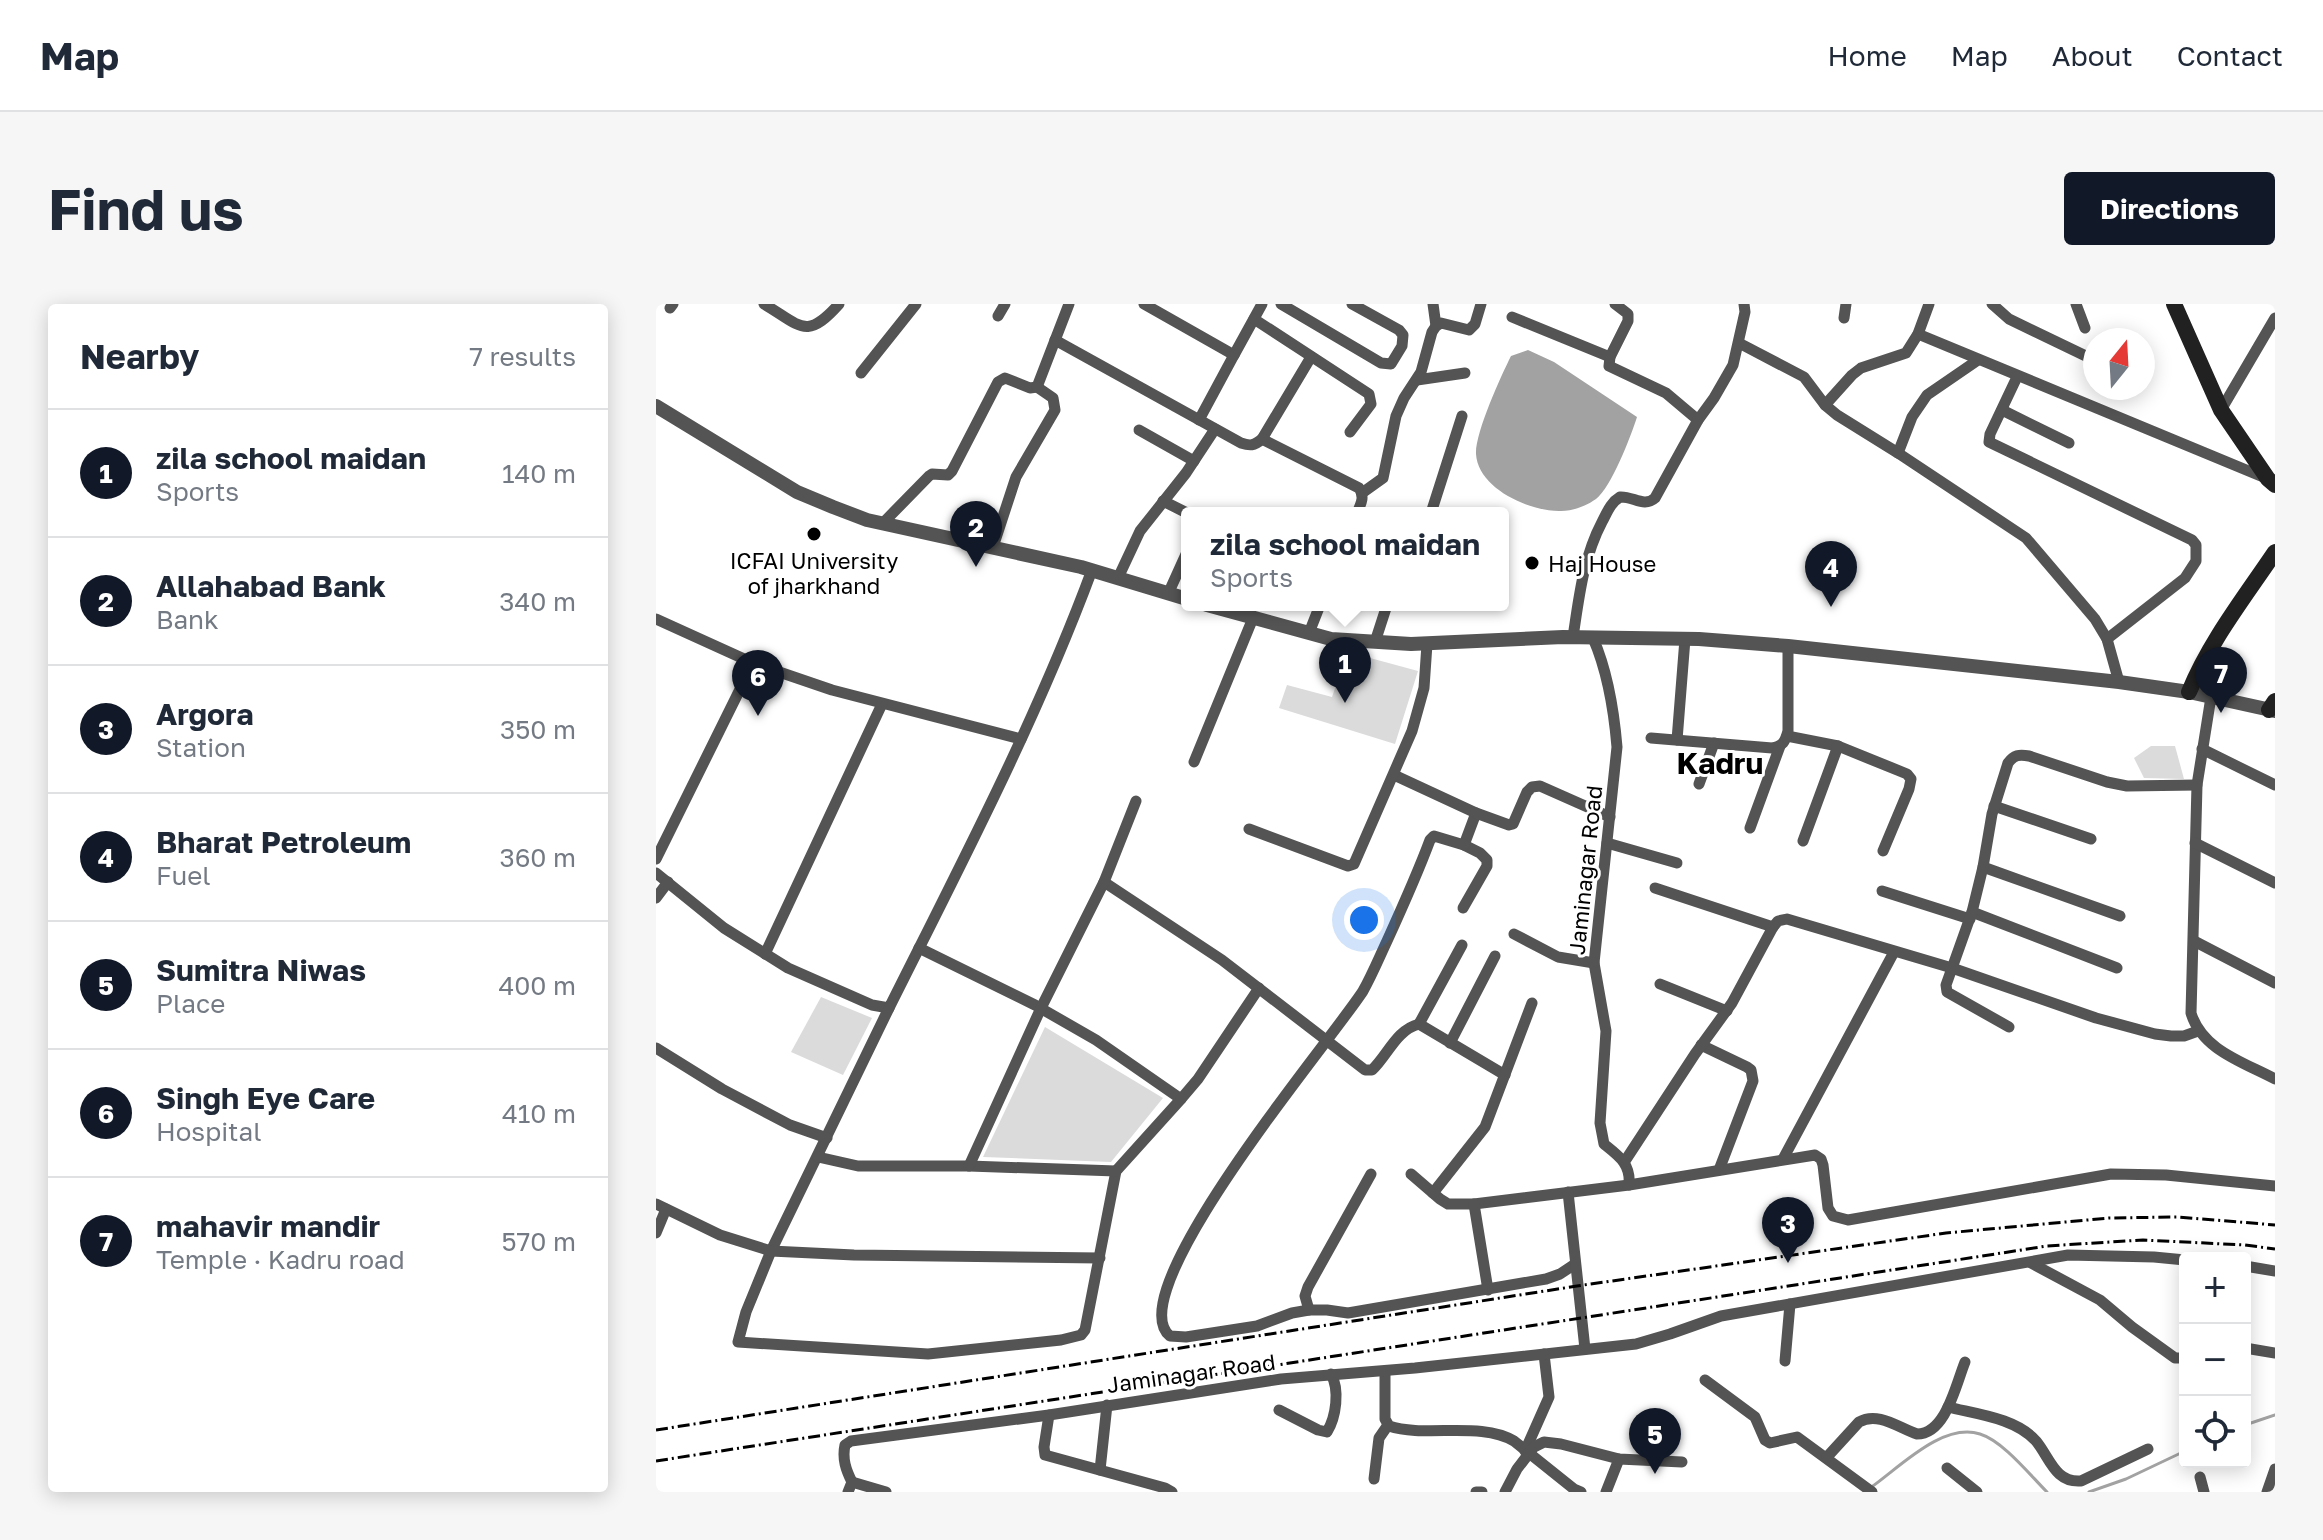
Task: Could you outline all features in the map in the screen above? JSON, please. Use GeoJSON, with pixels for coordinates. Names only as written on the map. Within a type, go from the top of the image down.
{"type":"FeatureCollection","features":[{"type":"Feature","properties":{"kind":"main road"},"geometry":{"type":"LineString","coordinates":[[2174,304],[2221,410],[2271,482]]}},
{"type":"Feature","properties":{"kind":"main road"},"geometry":{"type":"LineString","coordinates":[[2189,692],[2210,647],[2275,552]]}},
{"type":"Feature","properties":{"kind":"street"},"geometry":{"type":"LineString","coordinates":[[764,304],[800,325],[810,327],[818,325],[839,304]]}},
{"type":"Feature","properties":{"kind":"street"},"geometry":{"type":"LineString","coordinates":[[861,373],[916,304]]}},
{"type":"Feature","properties":{"kind":"street"},"geometry":{"type":"LineString","coordinates":[[998,316],[1005,304]]}},
{"type":"Feature","properties":{"kind":"street"},"geometry":{"type":"LineString","coordinates":[[1037,387],[1069,304]]}},
{"type":"Feature","properties":{"kind":"street"},"geometry":{"type":"LineString","coordinates":[[1144,304],[1234,355]]}},
{"type":"Feature","properties":{"kind":"street"},"geometry":{"type":"LineString","coordinates":[[1166,317],[1172,304]]}},
{"type":"Feature","properties":{"kind":"street"},"geometry":{"type":"LineString","coordinates":[[1199,420],[1262,304]]}},
{"type":"Feature","properties":{"kind":"street"},"geometry":{"type":"LineString","coordinates":[[1281,304],[1381,363],[1391,364],[1402,346],[1403,335],[1352,304]]}},
{"type":"Feature","properties":{"kind":"street"},"geometry":{"type":"LineString","coordinates":[[1362,493],[1383,478],[1396,416],[1417,380],[1436,326],[1433,304]]}},
{"type":"Feature","properties":{"kind":"street"},"geometry":{"type":"LineString","coordinates":[[1436,326],[1441,323],[1469,330],[1475,324],[1481,304]]}},
{"type":"Feature","properties":{"kind":"street"},"geometry":{"type":"LineString","coordinates":[[1615,304],[1628,314],[1628,321],[1610,357],[1609,366],[1666,393],[1698,420]]}},
{"type":"Feature","properties":{"kind":"street"},"geometry":{"type":"LineString","coordinates":[[1573,637],[1589,548],[1610,507],[1620,497],[1645,503],[1655,498],[1733,365],[1745,312],[1744,304]]}},
{"type":"Feature","properties":{"kind":"street"},"geometry":{"type":"LineString","coordinates":[[1844,318],[1846,304]]}},
{"type":"Feature","properties":{"kind":"street"},"geometry":{"type":"LineString","coordinates":[[1825,405],[1861,368],[1906,353],[1918,334],[1929,304]]}},
{"type":"Feature","properties":{"kind":"street"},"geometry":{"type":"LineString","coordinates":[[1992,304],[2009,319],[2083,355]]}},
{"type":"Feature","properties":{"kind":"street"},"geometry":{"type":"LineString","coordinates":[[2076,304],[2085,328]]}},
{"type":"Feature","properties":{"kind":"street"},"geometry":{"type":"LineString","coordinates":[[1512,317],[1610,357]]}},
{"type":"Feature","properties":{"kind":"street"},"geometry":{"type":"LineString","coordinates":[[2221,410],[2275,318]]}},
{"type":"Feature","properties":{"kind":"street"},"geometry":{"type":"LineString","coordinates":[[1254,319],[1369,394],[1371,404],[1350,432]]}},
{"type":"Feature","properties":{"kind":"street"},"geometry":{"type":"LineString","coordinates":[[1918,334],[2271,482]]}},
{"type":"Feature","properties":{"kind":"street"},"geometry":{"type":"LineString","coordinates":[[1055,340],[1250,446],[1262,439],[1311,357]]}},
{"type":"Feature","properties":{"kind":"street"},"geometry":{"type":"LineString","coordinates":[[1739,343],[1804,377],[1825,405],[1837,415],[2011,527],[2036,550],[2095,619],[2107,639],[2119,682]]}},
{"type":"Feature","properties":{"kind":"street"},"geometry":{"type":"LineString","coordinates":[[1898,453],[1912,417],[1927,395],[1978,360]]}},
{"type":"Feature","properties":{"kind":"street"},"geometry":{"type":"LineString","coordinates":[[1417,380],[1465,373]]}},
{"type":"Feature","properties":{"kind":"street"},"geometry":{"type":"LineString","coordinates":[[2017,377],[1989,442],[2192,540],[2196,545],[2196,561],[2185,578],[2107,639]]}},
{"type":"Feature","properties":{"kind":"street"},"geometry":{"type":"LineString","coordinates":[[883,523],[929,476],[948,475],[952,471],[998,382],[1005,378],[1030,388],[1037,387],[1053,398],[1055,410],[1016,477],[993,547]]}},
{"type":"Feature","properties":{"kind":"street"},"geometry":{"type":"LineString","coordinates":[[656,406],[797,492],[844,511],[883,523],[1092,570],[1181,597]]}},
{"type":"Feature","properties":{"kind":"street"},"geometry":{"type":"LineString","coordinates":[[2002,410],[2069,443]]}},
{"type":"Feature","properties":{"kind":"street"},"geometry":{"type":"LineString","coordinates":[[1429,507],[1462,416]]}},
{"type":"Feature","properties":{"kind":"street"},"geometry":{"type":"LineString","coordinates":[[1118,578],[1140,531],[1215,429]]}},
{"type":"Feature","properties":{"kind":"street"},"geometry":{"type":"LineString","coordinates":[[1139,430],[1194,461]]}},
{"type":"Feature","properties":{"kind":"street"},"geometry":{"type":"LineString","coordinates":[[1262,439],[1351,482],[1362,493],[1360,507]]}},
{"type":"Feature","properties":{"kind":"street"},"geometry":{"type":"LineString","coordinates":[[1163,501],[1181,510]]}},
{"type":"Feature","properties":{"kind":"street"},"geometry":{"type":"LineString","coordinates":[[1168,594],[1181,565]]}},
{"type":"Feature","properties":{"kind":"street"},"geometry":{"type":"LineString","coordinates":[[1092,570],[1059,655],[1005,776],[771,1251],[746,1312],[738,1342],[928,1354],[1061,1340],[1081,1335],[1085,1330],[1116,1171],[1198,1079],[1259,988]]}},
{"type":"Feature","properties":{"kind":"street"},"geometry":{"type":"LineString","coordinates":[[1228,611],[1331,639],[1427,644],[1573,637],[1685,639],[1788,646],[2119,682],[2273,707]]}},
{"type":"Feature","properties":{"kind":"street"},"geometry":{"type":"LineString","coordinates":[[1309,633],[1318,611]]}},
{"type":"Feature","properties":{"kind":"street"},"geometry":{"type":"LineString","coordinates":[[1375,642],[1385,611]]}},
{"type":"Feature","properties":{"kind":"street"},"geometry":{"type":"LineString","coordinates":[[1194,762],[1253,618]]}},
{"type":"Feature","properties":{"kind":"street"},"geometry":{"type":"LineString","coordinates":[[656,619],[753,663],[832,690],[1021,739]]}},
{"type":"Feature","properties":{"kind":"street","name":"Jaminagar Road"},"geometry":{"type":"LineString","coordinates":[[1593,638],[1602,663],[1615,727],[1616,769],[1594,963],[1606,1031],[1600,1123],[1604,1144],[1625,1161]]}},
{"type":"Feature","properties":{"kind":"street"},"geometry":{"type":"LineString","coordinates":[[1677,740],[1685,639]]}},
{"type":"Feature","properties":{"kind":"street"},"geometry":{"type":"LineString","coordinates":[[1249,829],[1348,866],[1354,864],[1419,710],[1427,644]]}},
{"type":"Feature","properties":{"kind":"street"},"geometry":{"type":"LineString","coordinates":[[1750,828],[1783,741],[1788,646]]}},
{"type":"Feature","properties":{"kind":"street"},"geometry":{"type":"LineString","coordinates":[[656,859],[753,663]]}},
{"type":"Feature","properties":{"kind":"street"},"geometry":{"type":"LineString","coordinates":[[2211,697],[2197,785],[2191,1013],[2198,1031],[2208,1042],[2275,1079]]}},
{"type":"Feature","properties":{"kind":"street"},"geometry":{"type":"LineString","coordinates":[[765,954],[882,704]]}},
{"type":"Feature","properties":{"kind":"street"},"geometry":{"type":"LineString","coordinates":[[1651,738],[1772,748],[1783,741],[1838,746],[1899,769],[1911,779],[1883,851]]}},
{"type":"Feature","properties":{"kind":"street"},"geometry":{"type":"LineString","coordinates":[[1699,784],[1714,743]]}},
{"type":"Feature","properties":{"kind":"street"},"geometry":{"type":"LineString","coordinates":[[1803,841],[1838,746]]}},
{"type":"Feature","properties":{"kind":"street"},"geometry":{"type":"LineString","coordinates":[[2202,749],[2275,785]]}},
{"type":"Feature","properties":{"kind":"street"},"geometry":{"type":"LineString","coordinates":[[2009,1027],[1947,992],[1946,985],[1971,916],[1994,806],[2012,757],[2020,754],[2127,786],[2197,785]]}},
{"type":"Feature","properties":{"kind":"street"},"geometry":{"type":"LineString","coordinates":[[1394,775],[1509,825],[1513,824],[1527,792],[1532,787],[1540,786],[1610,817]]}},
{"type":"Feature","properties":{"kind":"street"},"geometry":{"type":"LineString","coordinates":[[969,1166],[1041,1008],[1104,882],[1136,801]]}},
{"type":"Feature","properties":{"kind":"street"},"geometry":{"type":"LineString","coordinates":[[1994,806],[2091,839]]}},
{"type":"Feature","properties":{"kind":"street"},"geometry":{"type":"LineString","coordinates":[[1464,845],[1476,813]]}},
{"type":"Feature","properties":{"kind":"street"},"geometry":{"type":"LineString","coordinates":[[1463,908],[1487,866],[1487,860],[1464,845],[1434,836],[1362,991],[1207,1206],[1170,1279],[1161,1318],[1162,1327],[1176,1337],[1186,1337],[1257,1326],[1309,1310],[1348,1313],[1546,1279],[1575,1264]]}},
{"type":"Feature","properties":{"kind":"street"},"geometry":{"type":"LineString","coordinates":[[1607,843],[1677,863]]}},
{"type":"Feature","properties":{"kind":"street"},"geometry":{"type":"LineString","coordinates":[[2195,843],[2275,883]]}},
{"type":"Feature","properties":{"kind":"street"},"geometry":{"type":"LineString","coordinates":[[1983,867],[2120,916]]}},
{"type":"Feature","properties":{"kind":"street"},"geometry":{"type":"LineString","coordinates":[[656,873],[724,928],[788,968],[872,1005],[889,1008]]}},
{"type":"Feature","properties":{"kind":"street"},"geometry":{"type":"LineString","coordinates":[[656,898],[668,882]]}},
{"type":"Feature","properties":{"kind":"street"},"geometry":{"type":"LineString","coordinates":[[1104,882],[1222,960],[1365,1070],[1372,1070],[1402,1032],[1419,1024],[1505,1075]]}},
{"type":"Feature","properties":{"kind":"street"},"geometry":{"type":"LineString","coordinates":[[1655,888],[1773,927]]}},
{"type":"Feature","properties":{"kind":"street"},"geometry":{"type":"LineString","coordinates":[[1882,891],[1971,916],[2117,968]]}},
{"type":"Feature","properties":{"kind":"street"},"geometry":{"type":"LineString","coordinates":[[1629,1185],[1630,1175],[1625,1161],[1727,1011],[1778,921],[1787,919],[1952,968],[2083,1014],[2155,1034],[2184,1036],[2198,1031]]}},
{"type":"Feature","properties":{"kind":"street"},"geometry":{"type":"LineString","coordinates":[[1514,934],[1558,957],[1594,963]]}},
{"type":"Feature","properties":{"kind":"street"},"geometry":{"type":"LineString","coordinates":[[2194,941],[2275,983]]}},
{"type":"Feature","properties":{"kind":"street"},"geometry":{"type":"LineString","coordinates":[[1419,1024],[1462,945]]}},
{"type":"Feature","properties":{"kind":"street"},"geometry":{"type":"LineString","coordinates":[[919,948],[1041,1008],[1096,1040],[1181,1099]]}},
{"type":"Feature","properties":{"kind":"street"},"geometry":{"type":"LineString","coordinates":[[1783,1159],[1894,952]]}},
{"type":"Feature","properties":{"kind":"street"},"geometry":{"type":"LineString","coordinates":[[1450,1043],[1495,956]]}},
{"type":"Feature","properties":{"kind":"street"},"geometry":{"type":"LineString","coordinates":[[1660,984],[1727,1011]]}},
{"type":"Feature","properties":{"kind":"street"},"geometry":{"type":"LineString","coordinates":[[1433,1193],[1485,1127],[1532,1003]]}},
{"type":"Feature","properties":{"kind":"street"},"geometry":{"type":"LineString","coordinates":[[1701,1045],[1747,1067],[1753,1081],[1719,1170]]}},
{"type":"Feature","properties":{"kind":"street"},"geometry":{"type":"LineString","coordinates":[[656,1048],[722,1089],[790,1125],[827,1138]]}},
{"type":"Feature","properties":{"kind":"street"},"geometry":{"type":"LineString","coordinates":[[1411,1174],[1448,1204],[1474,1204],[1629,1185],[1815,1155],[1821,1159],[1828,1208],[1833,1216],[1848,1220],[2111,1174],[2166,1175],[2275,1186]]}},
{"type":"Feature","properties":{"kind":"street"},"geometry":{"type":"LineString","coordinates":[[818,1157],[858,1166],[1116,1171]]}},
{"type":"Feature","properties":{"kind":"street"},"geometry":{"type":"LineString","coordinates":[[1309,1310],[1305,1296],[1308,1287],[1371,1174]]}},
{"type":"Feature","properties":{"kind":"street"},"geometry":{"type":"LineString","coordinates":[[1571,1192],[1575,1264],[1585,1349]]}},
{"type":"Feature","properties":{"kind":"street"},"geometry":{"type":"LineString","coordinates":[[1474,1204],[1488,1290]]}},
{"type":"Feature","properties":{"kind":"street"},"geometry":{"type":"LineString","coordinates":[[656,1233],[661,1206],[720,1235],[771,1251],[1100,1258]]}},
{"type":"Feature","properties":{"kind":"street","name":"Jaminagar Road"},"geometry":{"type":"LineString","coordinates":[[850,1487],[843,1453],[845,1445],[851,1441],[1049,1415],[1223,1387],[1644,1342],[1721,1316],[2068,1255],[2179,1259]]}},
{"type":"Feature","properties":{"kind":"street"},"geometry":{"type":"LineString","coordinates":[[2031,1263],[2100,1300],[2132,1327],[2179,1358]]}},
{"type":"Feature","properties":{"kind":"street"},"geometry":{"type":"LineString","coordinates":[[2251,1267],[2275,1271]]}},
{"type":"Feature","properties":{"kind":"street"},"geometry":{"type":"LineString","coordinates":[[1785,1361],[1790,1304]]}},
{"type":"Feature","properties":{"kind":"street"},"geometry":{"type":"LineString","coordinates":[[2251,1349],[2275,1353]]}},
{"type":"Feature","properties":{"kind":"street"},"geometry":{"type":"LineString","coordinates":[[1505,1492],[1527,1452],[1549,1397],[1544,1354]]}},
{"type":"Feature","properties":{"kind":"street"},"geometry":{"type":"LineString","coordinates":[[1827,1457],[1866,1418],[1881,1419],[1923,1435],[1933,1430],[1948,1407],[1965,1362]]}},
{"type":"Feature","properties":{"kind":"street"},"geometry":{"type":"LineString","coordinates":[[1385,1371],[1385,1419],[1388,1425],[1399,1429],[1444,1430],[1510,1438],[1581,1492]]}},
{"type":"Feature","properties":{"kind":"street"},"geometry":{"type":"LineString","coordinates":[[1279,1410],[1327,1432],[1335,1400],[1335,1381],[1331,1374]]}},
{"type":"Feature","properties":{"kind":"street"},"geometry":{"type":"LineString","coordinates":[[1705,1380],[1755,1417],[1765,1440],[1770,1443],[1797,1437],[1872,1492]]}},
{"type":"Feature","properties":{"kind":"street"},"geometry":{"type":"LineString","coordinates":[[1100,1470],[1107,1405]]}},
{"type":"Feature","properties":{"kind":"street"},"geometry":{"type":"LineString","coordinates":[[1948,1407],[1999,1420],[2026,1432],[2036,1441],[2059,1476],[2072,1482],[2081,1481],[2148,1449]]}},
{"type":"Feature","properties":{"kind":"street"},"geometry":{"type":"LineString","coordinates":[[1049,1415],[1045,1455],[1172,1492]]}},
{"type":"Feature","properties":{"kind":"street"},"geometry":{"type":"LineString","coordinates":[[1374,1479],[1379,1438],[1388,1425]]}},
{"type":"Feature","properties":{"kind":"street"},"geometry":{"type":"LineString","coordinates":[[1527,1452],[1539,1444],[1550,1442],[1619,1459],[1682,1462]]}},
{"type":"Feature","properties":{"kind":"street"},"geometry":{"type":"LineString","coordinates":[[1606,1492],[1619,1459]]}},
{"type":"Feature","properties":{"kind":"street"},"geometry":{"type":"LineString","coordinates":[[1947,1468],[1977,1492]]}},
{"type":"Feature","properties":{"kind":"street"},"geometry":{"type":"LineString","coordinates":[[2267,1492],[2275,1469]]}},
{"type":"Feature","properties":{"kind":"street"},"geometry":{"type":"LineString","coordinates":[[2200,1477],[2204,1492]]}},
{"type":"Feature","properties":{"kind":"street"},"geometry":{"type":"LineString","coordinates":[[850,1487],[886,1492]]}},
{"type":"Feature","properties":{"kind":"shaded area"},"geometry":{"type":"Polygon","coordinates":[[[1528,350],[1554,362],[1637,417],[1614,473],[1602,493],[1575,509],[1549,510],[1521,503],[1496,488],[1479,467],[1477,445],[1495,390],[1511,356],[1528,350]]]}},
{"type":"Feature","properties":{"kind":"shaded area"},"geometry":{"type":"Polygon","coordinates":[[[1348,652],[1418,671],[1395,744],[1279,708],[1287,685],[1332,697],[1348,652]]]}},
{"type":"Feature","properties":{"kind":"shaded area"},"geometry":{"type":"Polygon","coordinates":[[[2151,746],[2175,746],[2184,779],[2144,778],[2134,758],[2151,746]]]}},
{"type":"Feature","properties":{"kind":"shaded area"},"geometry":{"type":"Polygon","coordinates":[[[821,997],[872,1018],[843,1075],[791,1052],[821,997]]]}},
{"type":"Feature","properties":{"kind":"shaded area"},"geometry":{"type":"Polygon","coordinates":[[[1045,1027],[1163,1098],[1111,1162],[983,1157],[1045,1027]]]}},
{"type":"Feature","properties":{"kind":"waterway"},"geometry":{"type":"LineString","coordinates":[[2251,1423],[2275,1415]]}},
{"type":"Feature","properties":{"kind":"waterway"},"geometry":{"type":"LineString","coordinates":[[1870,1488],[1922,1449],[1951,1435],[1966,1432],[1980,1434],[1998,1444],[2047,1492]]}},
{"type":"Feature","properties":{"kind":"waterway"},"geometry":{"type":"LineString","coordinates":[[2089,1492],[2126,1479],[2179,1454]]}},
{"type":"Feature","properties":{"kind":"railway"},"geometry":{"type":"LineString","coordinates":[[656,1430],[1577,1286],[1946,1233],[2109,1218],[2178,1217],[2275,1225]]}},
{"type":"Feature","properties":{"kind":"railway"},"geometry":{"type":"LineString","coordinates":[[656,1461],[2047,1246],[2143,1240],[2275,1249]]}},
{"type":"Feature","properties":{"kind":"place","name":"ICFAI University of jharkhand"},"geometry":{"type":"Point","coordinates":[814,534]}},
{"type":"Feature","properties":{"kind":"place","name":"Haj House"},"geometry":{"type":"Point","coordinates":[1532,563]}},
{"type":"Feature","properties":{"kind":"place","name":"Allahabad Bank"},"geometry":{"type":"Point","coordinates":[976,567]}},
{"type":"Feature","properties":{"kind":"place","name":"Bharat Petroleum"},"geometry":{"type":"Point","coordinates":[1831,607]}},
{"type":"Feature","properties":{"kind":"place","name":"zila school maidan"},"geometry":{"type":"Point","coordinates":[1345,703]}},
{"type":"Feature","properties":{"kind":"place","name":"mahavir mandir"},"geometry":{"type":"Point","coordinates":[2221,713]}},
{"type":"Feature","properties":{"kind":"place","name":"Singh Eye Care"},"geometry":{"type":"Point","coordinates":[758,716]}},
{"type":"Feature","properties":{"kind":"place","name":"Argora"},"geometry":{"type":"Point","coordinates":[1788,1263]}},
{"type":"Feature","properties":{"kind":"place","name":"Sumitra Niwas"},"geometry":{"type":"Point","coordinates":[1655,1474]}},
{"type":"Feature","properties":{"kind":"district","name":"Kadru"},"geometry":{"type":"Point","coordinates":[1720,763]}}]}
